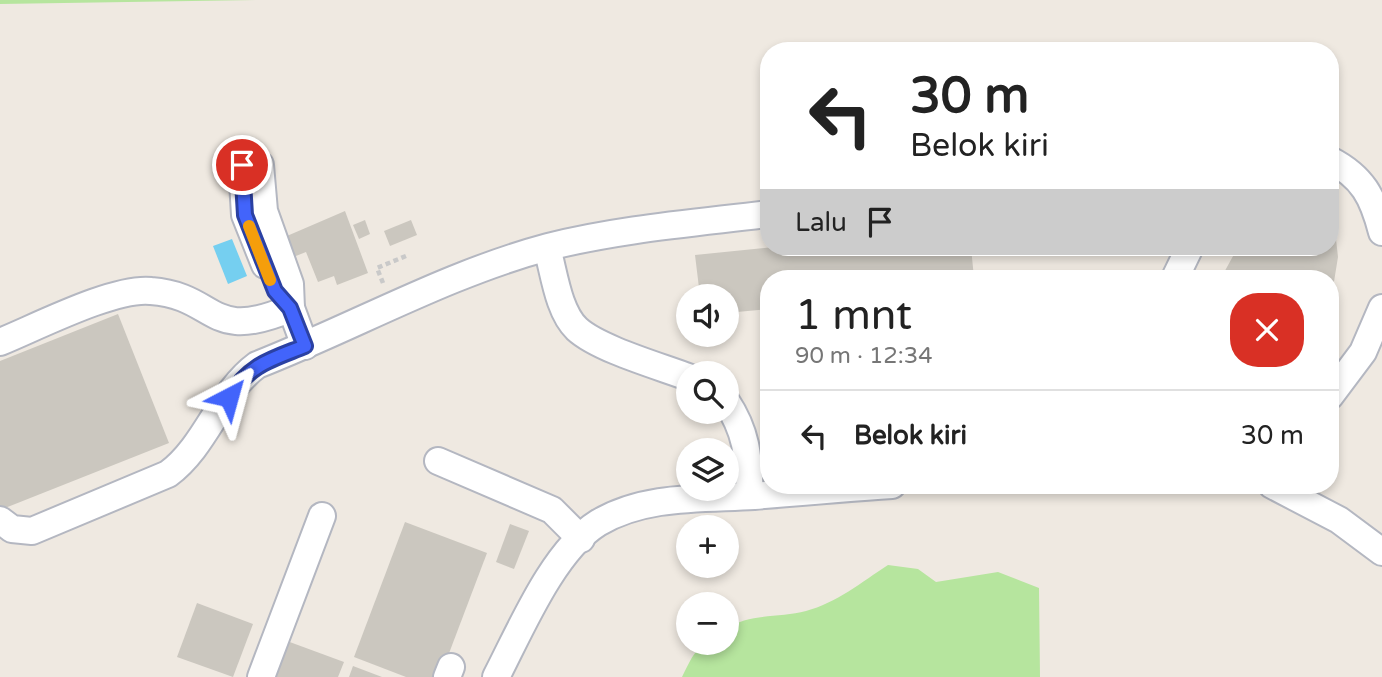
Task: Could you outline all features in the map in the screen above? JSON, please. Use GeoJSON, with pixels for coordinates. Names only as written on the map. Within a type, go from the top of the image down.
{"type":"FeatureCollection","features":[{"type":"Feature","properties":{"kind":"lane"},"geometry":{"type":"LineString","coordinates":[[251,165],[245,215],[275,291],[290,308],[305,346]]}},
{"type":"Feature","properties":{"kind":"lane"},"geometry":{"type":"LineString","coordinates":[[1339,165],[1352,172],[1375,204],[1382,232]]}},
{"type":"Feature","properties":{"kind":"lane"},"geometry":{"type":"LineString","coordinates":[[0,520],[12,528],[32,531],[168,474],[186,461],[243,375],[257,365],[475,271],[547,247],[605,235],[760,215]]}},
{"type":"Feature","properties":{"kind":"lane"},"geometry":{"type":"LineString","coordinates":[[547,247],[566,312],[576,328],[597,341],[676,372]]}},
{"type":"Feature","properties":{"kind":"lane"},"geometry":{"type":"LineString","coordinates":[[0,342],[122,293],[150,290],[183,298],[212,316],[236,323],[262,320],[290,308]]}},
{"type":"Feature","properties":{"kind":"lane"},"geometry":{"type":"LineString","coordinates":[[1339,384],[1363,352],[1382,308]]}},
{"type":"Feature","properties":{"kind":"lane"},"geometry":{"type":"LineString","coordinates":[[739,420],[748,449],[750,496]]}},
{"type":"Feature","properties":{"kind":"lane"},"geometry":{"type":"LineString","coordinates":[[438,461],[552,510],[581,539]]}},
{"type":"Feature","properties":{"kind":"lane"},"geometry":{"type":"LineString","coordinates":[[496,677],[546,581],[598,523],[632,509],[677,500],[776,494]]}},
{"type":"Feature","properties":{"kind":"lane"},"geometry":{"type":"LineString","coordinates":[[1289,494],[1339,520],[1382,552]]}},
{"type":"Feature","properties":{"kind":"lane"},"geometry":{"type":"LineString","coordinates":[[261,677],[322,516]]}},
{"type":"Feature","properties":{"kind":"path"},"geometry":{"type":"LineString","coordinates":[[393,307],[377,268],[406,256]]}},
{"type":"Feature","properties":{"kind":"green space"},"geometry":{"type":"Polygon","coordinates":[[[0,0],[262,0],[0,4],[0,0]]]}},
{"type":"Feature","properties":{"kind":"green space"},"geometry":{"type":"Polygon","coordinates":[[[888,565],[918,569],[936,582],[998,572],[1039,588],[1040,677],[682,677],[694,655],[739,655],[739,622],[806,611],[828,603],[888,565]]]}},
{"type":"Feature","properties":{"kind":"water"},"geometry":{"type":"Polygon","coordinates":[[[232,239],[247,276],[228,284],[213,246],[232,239]]]}},
{"type":"Feature","properties":{"kind":"building"},"geometry":{"type":"Polygon","coordinates":[[[345,211],[368,273],[337,285],[334,276],[318,282],[306,252],[273,265],[266,245],[345,211]]]}},
{"type":"Feature","properties":{"kind":"building"},"geometry":{"type":"Polygon","coordinates":[[[365,220],[370,234],[359,239],[353,225],[365,220]]]}},
{"type":"Feature","properties":{"kind":"building"},"geometry":{"type":"Polygon","coordinates":[[[411,220],[417,235],[390,246],[384,231],[411,220]]]}},
{"type":"Feature","properties":{"kind":"building"},"geometry":{"type":"Polygon","coordinates":[[[760,248],[760,256],[972,256],[973,270],[760,270],[760,310],[739,312],[739,284],[699,284],[695,255],[760,248]]]}},
{"type":"Feature","properties":{"kind":"building"},"geometry":{"type":"Polygon","coordinates":[[[1233,256],[1338,256],[1336,270],[1225,270],[1233,256]]]}},
{"type":"Feature","properties":{"kind":"building"},"geometry":{"type":"Polygon","coordinates":[[[118,314],[169,443],[0,510],[0,361],[118,314]]]}},
{"type":"Feature","properties":{"kind":"building"},"geometry":{"type":"Polygon","coordinates":[[[405,522],[487,553],[440,677],[406,677],[354,657],[405,522]]]}},
{"type":"Feature","properties":{"kind":"building"},"geometry":{"type":"Polygon","coordinates":[[[510,524],[529,531],[514,569],[496,562],[510,524]]]}},
{"type":"Feature","properties":{"kind":"building"},"geometry":{"type":"Polygon","coordinates":[[[197,603],[253,624],[233,677],[177,657],[197,603]]]}},
{"type":"Feature","properties":{"kind":"building"},"geometry":{"type":"Polygon","coordinates":[[[287,641],[344,662],[338,677],[274,677],[287,641]]]}},
{"type":"Feature","properties":{"kind":"building"},"geometry":{"type":"Polygon","coordinates":[[[353,666],[382,677],[349,677],[353,666]]]}},
{"type":"Feature","properties":{"kind":"slow traffic"},"geometry":{"type":"LineString","coordinates":[[249,226],[270,280]]}},
{"type":"Feature","properties":{"kind":"route"},"geometry":{"type":"LineString","coordinates":[[229,397],[243,375],[257,365],[305,346],[290,308],[275,291],[245,215],[242,165]]}}]}
